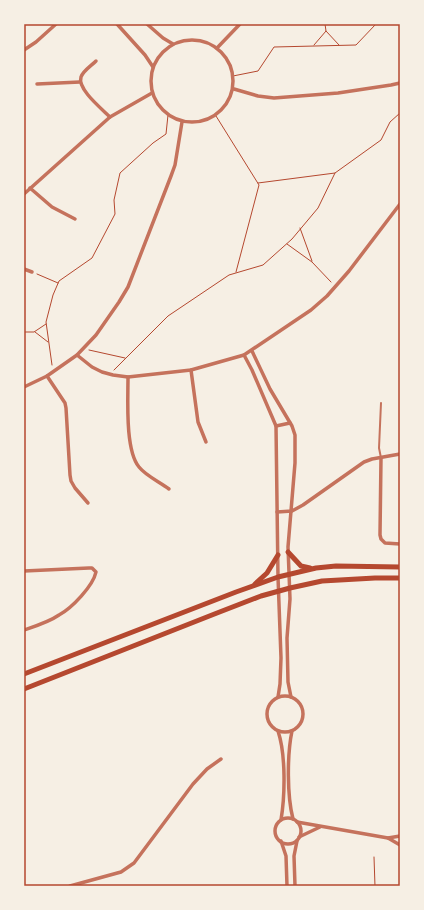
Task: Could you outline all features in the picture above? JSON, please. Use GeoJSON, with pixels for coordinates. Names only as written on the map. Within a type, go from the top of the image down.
{"type":"FeatureCollection","features":[{"type":"Feature","properties":{"kind":"main road"},"geometry":{"type":"LineString","coordinates":[[288,552],[301,566],[305,568],[336,566],[400,567]]}},
{"type":"Feature","properties":{"kind":"main road"},"geometry":{"type":"LineString","coordinates":[[251,587],[267,573],[278,555]]}},
{"type":"Feature","properties":{"kind":"main road"},"geometry":{"type":"LineString","coordinates":[[24,674],[236,592],[278,577],[316,568]]}},
{"type":"Feature","properties":{"kind":"main road"},"geometry":{"type":"LineString","coordinates":[[24,689],[224,610],[279,591],[322,581],[400,578]]}},
{"type":"Feature","properties":{"kind":"street"},"geometry":{"type":"LineString","coordinates":[[24,50],[36,42],[56,24]]}},
{"type":"Feature","properties":{"kind":"street"},"geometry":{"type":"LineString","coordinates":[[116,24],[145,54],[153,67]]}},
{"type":"Feature","properties":{"kind":"street"},"geometry":{"type":"LineString","coordinates":[[147,24],[163,38],[173,44]]}},
{"type":"Feature","properties":{"kind":"street"},"geometry":{"type":"LineString","coordinates":[[217,48],[240,24]]}},
{"type":"Feature","properties":{"kind":"street"},"geometry":{"type":"LineString","coordinates":[[184,40],[196,40],[217,48],[227,58],[233,76],[234,89],[225,108],[216,116],[204,121],[192,123],[182,122],[168,115],[158,105],[152,93],[150,80],[153,67],[158,58],[173,44],[184,40]]}},
{"type":"Feature","properties":{"kind":"street"},"geometry":{"type":"LineString","coordinates":[[96,61],[82,74],[80,82],[88,95],[110,117]]}},
{"type":"Feature","properties":{"kind":"street"},"geometry":{"type":"LineString","coordinates":[[36,84],[80,82]]}},
{"type":"Feature","properties":{"kind":"street"},"geometry":{"type":"LineString","coordinates":[[234,89],[258,96],[274,98],[338,93],[400,83]]}},
{"type":"Feature","properties":{"kind":"street"},"geometry":{"type":"LineString","coordinates":[[24,194],[110,117],[152,93]]}},
{"type":"Feature","properties":{"kind":"street"},"geometry":{"type":"LineString","coordinates":[[24,387],[47,376],[77,355],[96,335],[128,287],[175,165],[182,122]]}},
{"type":"Feature","properties":{"kind":"street"},"geometry":{"type":"LineString","coordinates":[[30,188],[52,208],[75,219]]}},
{"type":"Feature","properties":{"kind":"street"},"geometry":{"type":"LineString","coordinates":[[77,355],[92,367],[110,374],[128,377],[191,370],[244,355],[311,310],[336,287],[400,204]]}},
{"type":"Feature","properties":{"kind":"street"},"geometry":{"type":"LineString","coordinates":[[24,269],[32,272]]}},
{"type":"Feature","properties":{"kind":"street"},"geometry":{"type":"LineString","coordinates":[[252,350],[295,435],[292,511],[288,552],[290,588],[287,658],[288,682],[291,697]]}},
{"type":"Feature","properties":{"kind":"street"},"geometry":{"type":"LineString","coordinates":[[244,355],[258,383],[276,426],[278,577],[281,658],[278,697]]}},
{"type":"Feature","properties":{"kind":"street"},"geometry":{"type":"LineString","coordinates":[[191,370],[197,418],[206,442]]}},
{"type":"Feature","properties":{"kind":"street"},"geometry":{"type":"LineString","coordinates":[[47,376],[65,403],[71,482],[88,503]]}},
{"type":"Feature","properties":{"kind":"street"},"geometry":{"type":"LineString","coordinates":[[128,377],[129,432],[132,452],[140,468],[169,489]]}},
{"type":"Feature","properties":{"kind":"street"},"geometry":{"type":"LineString","coordinates":[[258,383],[266,380]]}},
{"type":"Feature","properties":{"kind":"street"},"geometry":{"type":"LineString","coordinates":[[276,426],[290,423]]}},
{"type":"Feature","properties":{"kind":"street"},"geometry":{"type":"LineString","coordinates":[[277,512],[292,511],[303,505],[364,462],[400,454]]}},
{"type":"Feature","properties":{"kind":"street"},"geometry":{"type":"LineString","coordinates":[[381,458],[380,535],[382,541],[385,543],[400,544]]}},
{"type":"Feature","properties":{"kind":"street"},"geometry":{"type":"LineString","coordinates":[[24,571],[92,568],[96,572],[93,581],[88,587],[70,607],[59,616],[24,630]]}},
{"type":"Feature","properties":{"kind":"street"},"geometry":{"type":"LineString","coordinates":[[278,697],[291,697],[297,700],[301,705],[304,717],[298,728],[286,733],[278,731],[270,726],[266,715],[270,704],[278,697]]}},
{"type":"Feature","properties":{"kind":"street"},"geometry":{"type":"LineString","coordinates":[[278,731],[283,745],[284,805],[281,820],[275,831],[281,842],[287,863],[287,886]]}},
{"type":"Feature","properties":{"kind":"street"},"geometry":{"type":"LineString","coordinates":[[292,731],[289,745],[290,805],[295,820],[301,829],[294,856],[295,886]]}},
{"type":"Feature","properties":{"kind":"street"},"geometry":{"type":"LineString","coordinates":[[70,886],[121,872],[134,863],[193,784],[207,769],[221,759]]}},
{"type":"Feature","properties":{"kind":"street"},"geometry":{"type":"LineString","coordinates":[[281,820],[289,818],[321,826],[388,838],[400,836]]}},
{"type":"Feature","properties":{"kind":"street"},"geometry":{"type":"LineString","coordinates":[[281,842],[289,844],[321,826]]}},
{"type":"Feature","properties":{"kind":"street"},"geometry":{"type":"LineString","coordinates":[[388,838],[400,845]]}},
{"type":"Feature","properties":{"kind":"lane"},"geometry":{"type":"LineString","coordinates":[[381,403],[379,448],[381,458]]}},
{"type":"Feature","properties":{"kind":"path"},"geometry":{"type":"LineString","coordinates":[[325,24],[326,31],[339,45]]}},
{"type":"Feature","properties":{"kind":"path"},"geometry":{"type":"LineString","coordinates":[[233,76],[258,71],[274,47],[356,45],[376,24]]}},
{"type":"Feature","properties":{"kind":"path"},"geometry":{"type":"LineString","coordinates":[[314,46],[326,31]]}},
{"type":"Feature","properties":{"kind":"path"},"geometry":{"type":"LineString","coordinates":[[257,183],[335,173],[381,140],[390,122],[400,114]]}},
{"type":"Feature","properties":{"kind":"path"},"geometry":{"type":"LineString","coordinates":[[53,372],[46,324],[53,295],[58,283],[92,258],[114,214],[114,200],[120,173],[152,144],[166,134],[168,115]]}},
{"type":"Feature","properties":{"kind":"path"},"geometry":{"type":"LineString","coordinates":[[216,116],[259,185],[236,273]]}},
{"type":"Feature","properties":{"kind":"path"},"geometry":{"type":"LineString","coordinates":[[110,374],[168,316],[229,275],[263,265],[286,244],[318,208],[335,173]]}},
{"type":"Feature","properties":{"kind":"path"},"geometry":{"type":"LineString","coordinates":[[300,228],[312,262]]}},
{"type":"Feature","properties":{"kind":"path"},"geometry":{"type":"LineString","coordinates":[[286,244],[312,262],[336,287]]}},
{"type":"Feature","properties":{"kind":"path"},"geometry":{"type":"LineString","coordinates":[[32,272],[58,283]]}},
{"type":"Feature","properties":{"kind":"path"},"geometry":{"type":"LineString","coordinates":[[24,332],[34,332],[46,324]]}},
{"type":"Feature","properties":{"kind":"path"},"geometry":{"type":"LineString","coordinates":[[34,332],[49,343]]}},
{"type":"Feature","properties":{"kind":"path"},"geometry":{"type":"LineString","coordinates":[[83,348],[126,358]]}},
{"type":"Feature","properties":{"kind":"path"},"geometry":{"type":"LineString","coordinates":[[374,857],[375,886]]}}]}
